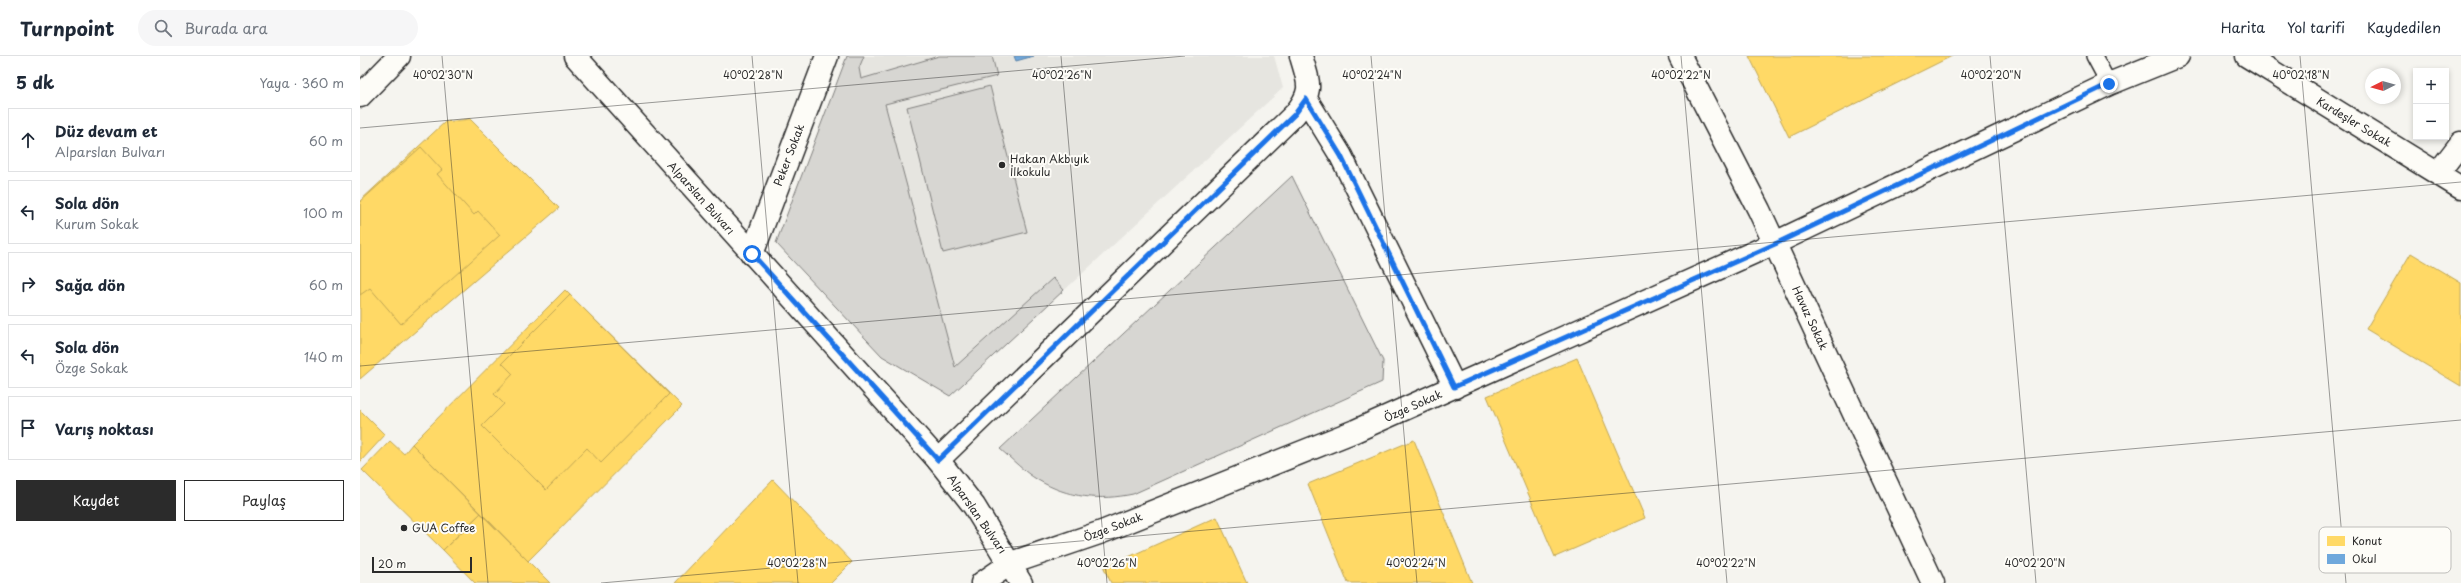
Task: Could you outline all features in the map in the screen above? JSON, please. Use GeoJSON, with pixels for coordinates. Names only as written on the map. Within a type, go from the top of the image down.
{"type":"FeatureCollection","features":[{"type":"Feature","properties":{"kind":"street"},"geometry":{"type":"LineString","coordinates":[[360,96],[399,56]]}},
{"type":"Feature","properties":{"kind":"street","name":"Alparslan Bulvarı"},"geometry":{"type":"LineString","coordinates":[[575,56],[938,460],[974,506],[1011,564],[1021,583]]}},
{"type":"Feature","properties":{"kind":"street","name":"Peker Sokak"},"geometry":{"type":"LineString","coordinates":[[752,254],[827,56]]}},
{"type":"Feature","properties":{"kind":"street"},"geometry":{"type":"LineString","coordinates":[[938,460],[1289,119],[1306,99],[1309,83],[1301,56]]}},
{"type":"Feature","properties":{"kind":"street","name":"Havuz Sokak"},"geometry":{"type":"LineString","coordinates":[[1680,56],[1775,244],[1933,583]]}},
{"type":"Feature","properties":{"kind":"street","name":"Özge Sokak"},"geometry":{"type":"LineString","coordinates":[[982,583],[1011,564],[1102,532],[1348,434],[1775,244],[2109,84],[2178,56]]}},
{"type":"Feature","properties":{"kind":"street","name":"Kardeşler Sokak"},"geometry":{"type":"LineString","coordinates":[[2247,56],[2461,188]]}},
{"type":"Feature","properties":{"kind":"street"},"geometry":{"type":"LineString","coordinates":[[1306,99],[1341,156],[1454,387]]}},
{"type":"Feature","properties":{"kind":"street"},"geometry":{"type":"LineString","coordinates":[[2438,173],[2461,143]]}},
{"type":"Feature","properties":{"kind":"lane"},"geometry":{"type":"LineString","coordinates":[[2094,56],[2109,84]]}},
{"type":"Feature","properties":{"kind":"shaded area","name":"Hakan Akbıyık İlkokulu"},"geometry":{"type":"Polygon","coordinates":[[[847,56],[1274,56],[1283,88],[950,396],[882,356],[776,243],[847,56]]]}},
{"type":"Feature","properties":{"kind":"shaded area"},"geometry":{"type":"Polygon","coordinates":[[[847,56],[864,56],[859,68],[861,79],[939,56],[992,56],[997,76],[885,104],[955,367],[1053,278],[1064,290],[950,396],[882,356],[776,243],[847,56]]]}},
{"type":"Feature","properties":{"kind":"shaded area"},"geometry":{"type":"Polygon","coordinates":[[[990,86],[1027,232],[943,253],[907,107],[990,86]]]}},
{"type":"Feature","properties":{"kind":"shaded area"},"geometry":{"type":"Polygon","coordinates":[[[1292,176],[1383,361],[1382,382],[1133,494],[1096,497],[1061,491],[1033,477],[1000,449],[1292,176]]]}},
{"type":"Feature","properties":{"kind":"building: Konut"},"geometry":{"type":"Polygon","coordinates":[[[1749,56],[1952,56],[1789,137],[1749,56]]]}},
{"type":"Feature","properties":{"kind":"building: Konut"},"geometry":{"type":"Polygon","coordinates":[[[470,119],[559,208],[360,379],[360,201],[445,122],[470,119]]]}},
{"type":"Feature","properties":{"kind":"building: Konut"},"geometry":{"type":"Polygon","coordinates":[[[421,147],[442,170],[437,174],[474,215],[478,211],[500,235],[401,324],[370,288],[360,295],[360,202],[421,147]]]}},
{"type":"Feature","properties":{"kind":"building: Konut"},"geometry":{"type":"Polygon","coordinates":[[[2411,253],[2461,283],[2461,386],[2366,329],[2411,253]]]}},
{"type":"Feature","properties":{"kind":"building: Konut"},"geometry":{"type":"Polygon","coordinates":[[[565,290],[682,406],[528,561],[412,444],[565,290]]]}},
{"type":"Feature","properties":{"kind":"building: Konut"},"geometry":{"type":"Polygon","coordinates":[[[570,295],[669,394],[601,463],[587,448],[546,490],[482,426],[504,404],[494,394],[513,374],[502,363],[570,295]]]}},
{"type":"Feature","properties":{"kind":"building: Konut"},"geometry":{"type":"Polygon","coordinates":[[[1577,358],[1645,518],[1555,557],[1487,396],[1577,358]]]}},
{"type":"Feature","properties":{"kind":"building: Konut"},"geometry":{"type":"Polygon","coordinates":[[[360,410],[385,435],[360,462],[360,410]]]}},
{"type":"Feature","properties":{"kind":"building: Konut"},"geometry":{"type":"Polygon","coordinates":[[[1414,440],[1472,583],[1348,583],[1308,484],[1414,440]]]}},
{"type":"Feature","properties":{"kind":"building: Konut"},"geometry":{"type":"Polygon","coordinates":[[[390,441],[404,454],[412,444],[481,513],[443,550],[362,470],[390,441]]]}},
{"type":"Feature","properties":{"kind":"building: Konut"},"geometry":{"type":"Polygon","coordinates":[[[773,480],[852,562],[831,583],[675,583],[773,480]]]}},
{"type":"Feature","properties":{"kind":"building: Konut"},"geometry":{"type":"Polygon","coordinates":[[[481,513],[550,583],[475,583],[443,550],[481,513]]]}},
{"type":"Feature","properties":{"kind":"building: Konut"},"geometry":{"type":"Polygon","coordinates":[[[1217,517],[1247,583],[1111,583],[1104,568],[1217,517]]]}},
{"type":"Feature","properties":{"kind":"building: Okul"},"geometry":{"type":"Polygon","coordinates":[[[1014,56],[1034,56],[1016,61],[1014,56]]]}},
{"type":"Feature","properties":{"kind":"place","name":"Hakan Akbıyık İlkokulu"},"geometry":{"type":"Point","coordinates":[1002,165]}},
{"type":"Feature","properties":{"kind":"place","name":"GUA Coffee"},"geometry":{"type":"Point","coordinates":[404,528]}},
{"type":"Feature","properties":{"kind":"route"},"geometry":{"type":"LineString","coordinates":[[752,254],[938,460],[1295,114],[1306,99],[1341,156],[1454,387],[1775,244],[2109,84]]}}]}
